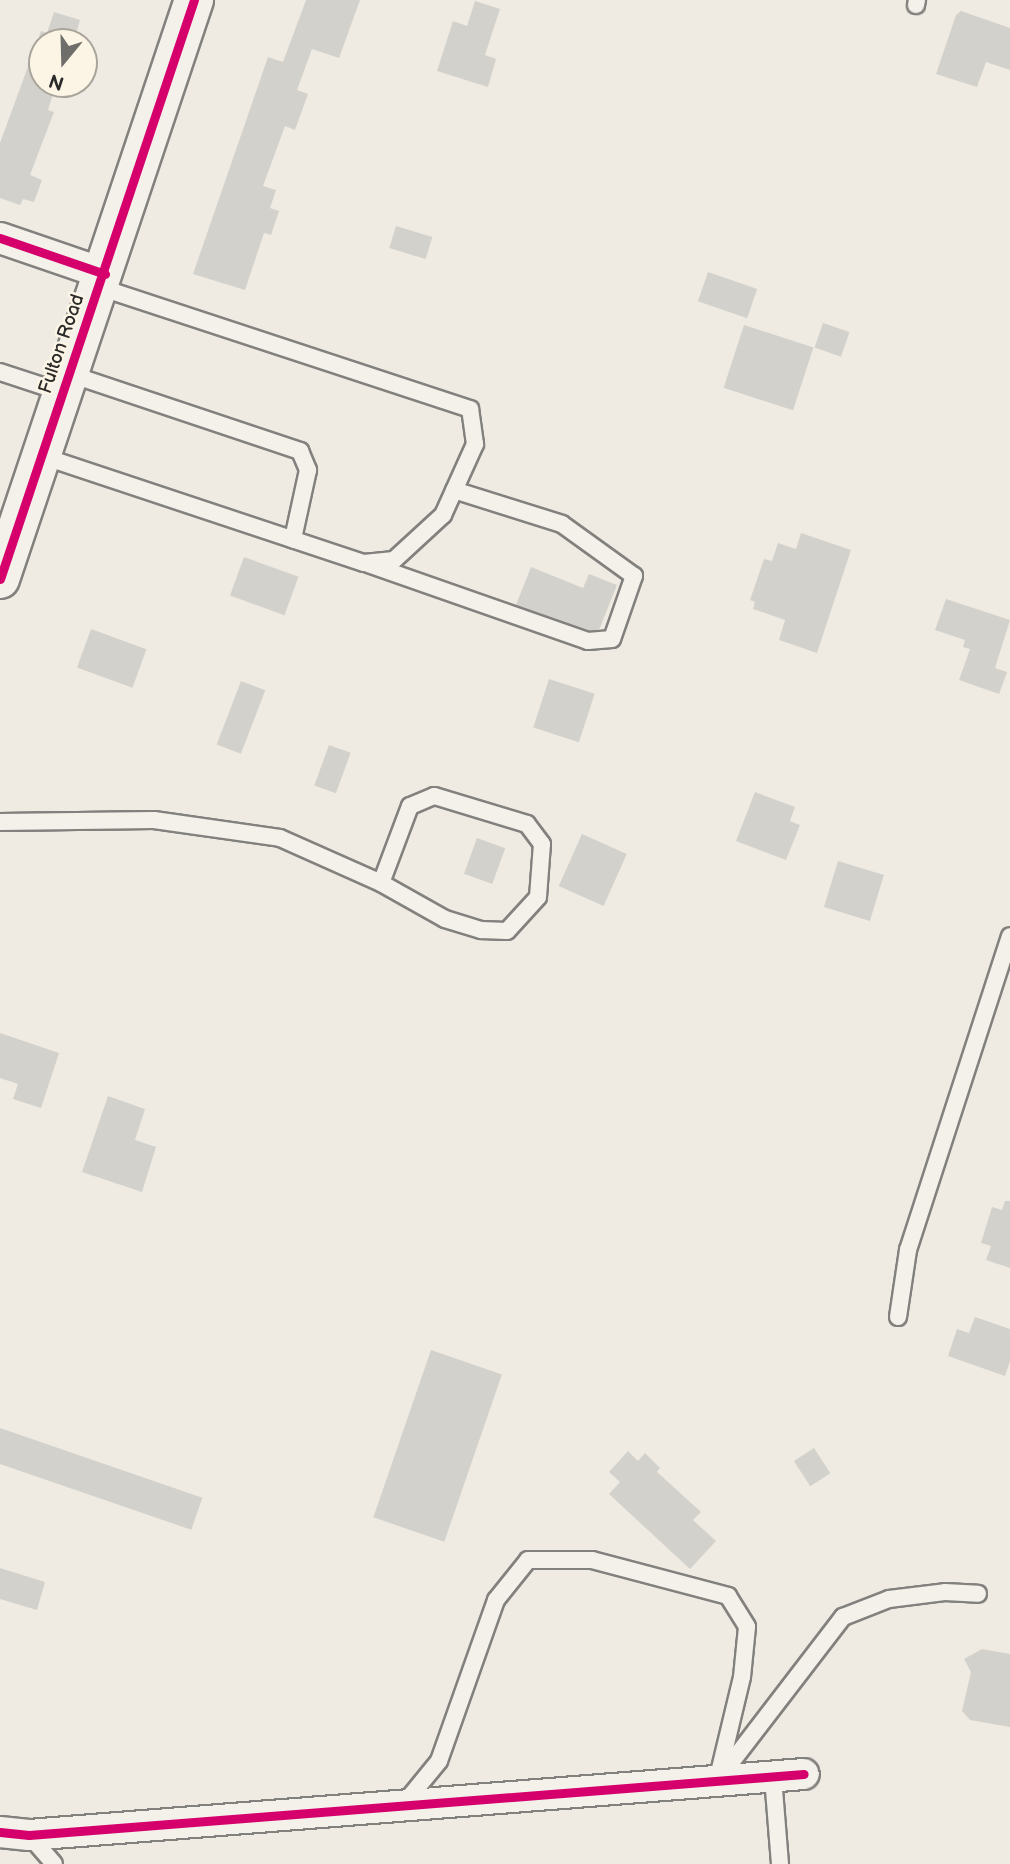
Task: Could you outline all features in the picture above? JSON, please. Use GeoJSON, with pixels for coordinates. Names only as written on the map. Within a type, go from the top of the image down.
{"type":"FeatureCollection","features":[{"type":"Feature","properties":{"kind":"main road","name":"Fulton Road"},"geometry":{"type":"LineString","coordinates":[[0,579],[103,280],[194,0]]}},
{"type":"Feature","properties":{"kind":"street"},"geometry":{"type":"LineString","coordinates":[[0,238],[103,280]]}},
{"type":"Feature","properties":{"kind":"street"},"geometry":{"type":"LineString","coordinates":[[0,1832],[29,1835],[804,1774]]}},
{"type":"Feature","properties":{"kind":"lane"},"geometry":{"type":"LineString","coordinates":[[103,280],[470,409],[475,444],[443,515],[394,560],[364,563]]}},
{"type":"Feature","properties":{"kind":"lane"},"geometry":{"type":"LineString","coordinates":[[0,372],[67,384],[300,451],[308,470],[293,539]]}},
{"type":"Feature","properties":{"kind":"lane"},"geometry":{"type":"LineString","coordinates":[[42,456],[589,641],[612,639],[634,576],[562,524],[454,490]]}},
{"type":"Feature","properties":{"kind":"lane"},"geometry":{"type":"LineString","coordinates":[[0,822],[154,820],[280,838],[381,883],[445,919],[481,930],[507,931],[538,897],[542,844],[527,824],[434,796],[410,806],[381,883]]}},
{"type":"Feature","properties":{"kind":"lane"},"geometry":{"type":"LineString","coordinates":[[898,1317],[908,1250],[1010,936]]}},
{"type":"Feature","properties":{"kind":"lane"},"geometry":{"type":"LineString","coordinates":[[403,1805],[439,1761],[496,1600],[528,1560],[592,1560],[728,1596],[747,1627],[741,1676],[717,1781]]}},
{"type":"Feature","properties":{"kind":"lane"},"geometry":{"type":"LineString","coordinates":[[717,1781],[843,1617],[889,1599],[945,1592],[978,1594]]}},
{"type":"Feature","properties":{"kind":"lane"},"geometry":{"type":"LineString","coordinates":[[773,1777],[780,1864]]}},
{"type":"Feature","properties":{"kind":"lane"},"geometry":{"type":"LineString","coordinates":[[29,1835],[54,1864]]}},
{"type":"Feature","properties":{"kind":"building"},"geometry":{"type":"Polygon","coordinates":[[[306,0],[360,0],[339,58],[312,49],[297,90],[308,94],[295,130],[285,126],[263,186],[276,190],[270,208],[279,211],[271,235],[264,233],[245,290],[193,274],[268,57],[283,62],[306,0]]]}},
{"type":"Feature","properties":{"kind":"building"},"geometry":{"type":"Polygon","coordinates":[[[475,1],[500,9],[485,55],[496,59],[488,87],[437,71],[453,21],[467,26],[475,1]]]}},
{"type":"Feature","properties":{"kind":"building"},"geometry":{"type":"Polygon","coordinates":[[[961,11],[1010,28],[1010,70],[986,62],[977,87],[936,74],[956,15],[961,11]]]}},
{"type":"Feature","properties":{"kind":"building"},"geometry":{"type":"Polygon","coordinates":[[[54,12],[80,20],[78,28],[49,28],[54,12]]]}},
{"type":"Feature","properties":{"kind":"building"},"geometry":{"type":"Polygon","coordinates":[[[28,67],[28,98],[52,98],[48,110],[54,112],[30,175],[42,180],[34,202],[23,199],[20,205],[0,198],[0,143],[28,67]]]}},
{"type":"Feature","properties":{"kind":"building"},"geometry":{"type":"Polygon","coordinates":[[[396,226],[432,237],[426,259],[389,248],[396,226]]]}},
{"type":"Feature","properties":{"kind":"building"},"geometry":{"type":"Polygon","coordinates":[[[708,272],[757,289],[747,318],[698,301],[708,272]]]}},
{"type":"Feature","properties":{"kind":"building"},"geometry":{"type":"Polygon","coordinates":[[[823,323],[849,332],[841,357],[815,348],[823,323]]]}},
{"type":"Feature","properties":{"kind":"building"},"geometry":{"type":"Polygon","coordinates":[[[744,325],[813,348],[793,410],[724,388],[744,325]]]}},
{"type":"Feature","properties":{"kind":"building"},"geometry":{"type":"Polygon","coordinates":[[[801,533],[851,550],[817,653],[779,640],[785,620],[753,609],[755,602],[750,600],[764,559],[772,561],[778,543],[796,549],[801,533]]]}},
{"type":"Feature","properties":{"kind":"building"},"geometry":{"type":"Polygon","coordinates":[[[244,557],[299,577],[284,615],[230,596],[244,557]]]}},
{"type":"Feature","properties":{"kind":"building"},"geometry":{"type":"Polygon","coordinates":[[[531,567],[583,588],[589,574],[617,585],[599,630],[589,630],[516,605],[531,567]]]}},
{"type":"Feature","properties":{"kind":"building"},"geometry":{"type":"Polygon","coordinates":[[[946,599],[1010,620],[995,668],[1007,672],[999,694],[959,680],[970,649],[963,647],[965,640],[935,630],[946,599]]]}},
{"type":"Feature","properties":{"kind":"building"},"geometry":{"type":"Polygon","coordinates":[[[91,629],[146,649],[132,688],[77,668],[91,629]]]}},
{"type":"Feature","properties":{"kind":"building"},"geometry":{"type":"Polygon","coordinates":[[[549,679],[595,694],[579,742],[533,728],[549,679]]]}},
{"type":"Feature","properties":{"kind":"building"},"geometry":{"type":"Polygon","coordinates":[[[241,681],[265,690],[241,754],[217,744],[241,681]]]}},
{"type":"Feature","properties":{"kind":"building"},"geometry":{"type":"Polygon","coordinates":[[[329,745],[351,753],[336,793],[314,785],[329,745]]]}},
{"type":"Feature","properties":{"kind":"building"},"geometry":{"type":"Polygon","coordinates":[[[755,792],[795,807],[790,821],[800,825],[786,860],[736,841],[755,792]]]}},
{"type":"Feature","properties":{"kind":"building"},"geometry":{"type":"Polygon","coordinates":[[[582,834],[627,854],[604,906],[559,886],[582,834]]]}},
{"type":"Feature","properties":{"kind":"building"},"geometry":{"type":"Polygon","coordinates":[[[477,838],[505,848],[492,884],[464,874],[477,838]]]}},
{"type":"Feature","properties":{"kind":"building"},"geometry":{"type":"Polygon","coordinates":[[[838,861],[884,875],[870,921],[824,907],[838,861]]]}},
{"type":"Feature","properties":{"kind":"building"},"geometry":{"type":"Polygon","coordinates":[[[0,1033],[59,1053],[41,1108],[13,1099],[18,1084],[0,1078],[0,1033]]]}},
{"type":"Feature","properties":{"kind":"building"},"geometry":{"type":"Polygon","coordinates":[[[108,1096],[145,1109],[135,1140],[156,1147],[142,1192],[82,1172],[108,1096]]]}},
{"type":"Feature","properties":{"kind":"building"},"geometry":{"type":"Polygon","coordinates":[[[1005,1201],[1010,1201],[1010,1268],[986,1260],[991,1246],[981,1243],[992,1207],[1002,1210],[1005,1201]]]}},
{"type":"Feature","properties":{"kind":"building"},"geometry":{"type":"Polygon","coordinates":[[[975,1317],[1010,1329],[1010,1361],[1005,1376],[948,1356],[957,1329],[969,1333],[975,1317]]]}},
{"type":"Feature","properties":{"kind":"building"},"geometry":{"type":"Polygon","coordinates":[[[431,1350],[502,1374],[444,1542],[373,1517],[431,1350]]]}},
{"type":"Feature","properties":{"kind":"building"},"geometry":{"type":"Polygon","coordinates":[[[0,1428],[202,1498],[191,1530],[0,1464],[0,1428]]]}},
{"type":"Feature","properties":{"kind":"building"},"geometry":{"type":"Polygon","coordinates":[[[814,1448],[830,1473],[810,1486],[794,1461],[814,1448]]]}},
{"type":"Feature","properties":{"kind":"building"},"geometry":{"type":"Polygon","coordinates":[[[628,1451],[638,1461],[645,1453],[660,1468],[657,1472],[701,1512],[693,1520],[716,1541],[690,1569],[609,1494],[620,1482],[609,1472],[628,1451]]]}},
{"type":"Feature","properties":{"kind":"building"},"geometry":{"type":"Polygon","coordinates":[[[0,1568],[45,1582],[37,1610],[0,1599],[0,1568]]]}},
{"type":"Feature","properties":{"kind":"building"},"geometry":{"type":"Polygon","coordinates":[[[982,1649],[1010,1654],[1010,1727],[970,1720],[962,1711],[971,1672],[964,1659],[982,1649]]]}},
{"type":"Feature","properties":{"kind":"cycle path"},"geometry":{"type":"LineString","coordinates":[[0,579],[194,0]]}},
{"type":"Feature","properties":{"kind":"cycle path"},"geometry":{"type":"LineString","coordinates":[[0,238],[105,274]]}},
{"type":"Feature","properties":{"kind":"cycle path"},"geometry":{"type":"LineString","coordinates":[[0,1832],[29,1835],[804,1774]]}}]}
